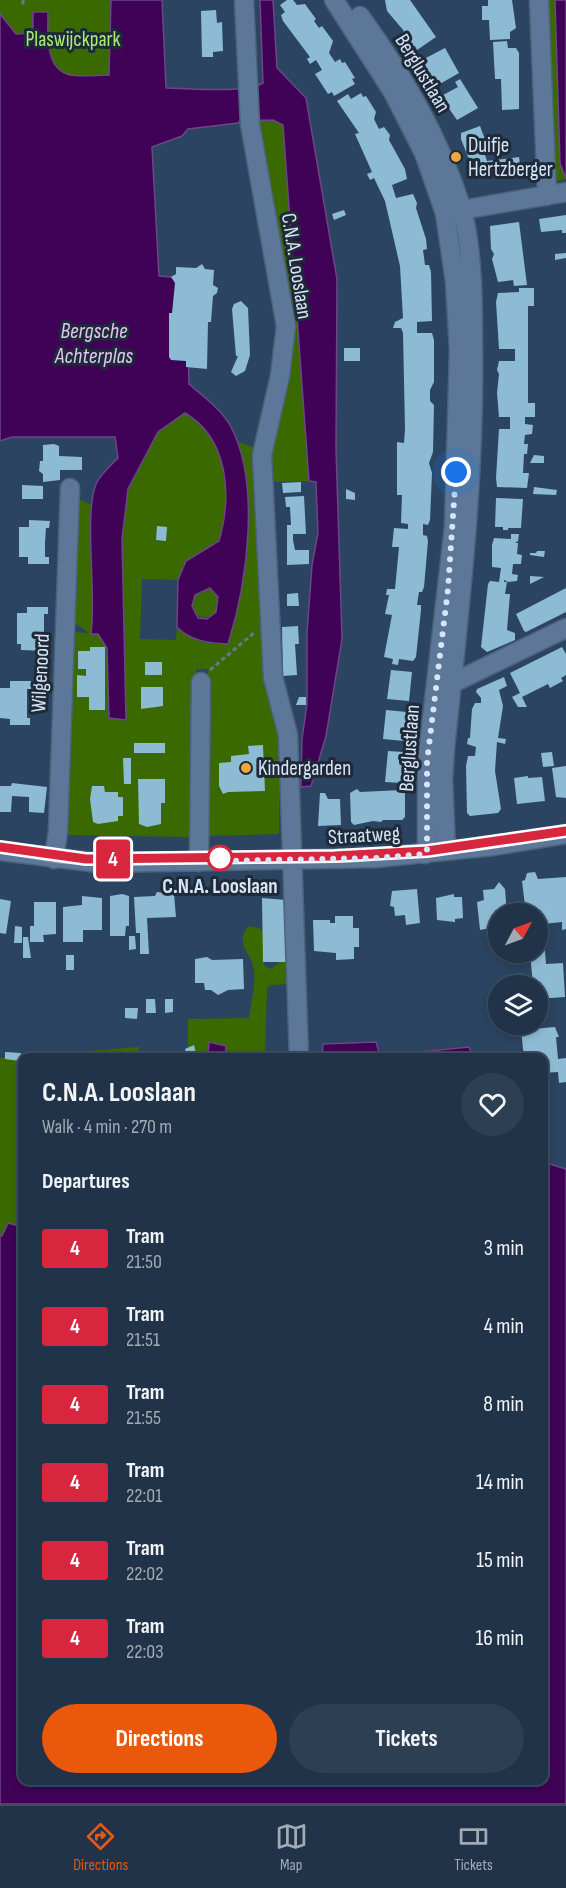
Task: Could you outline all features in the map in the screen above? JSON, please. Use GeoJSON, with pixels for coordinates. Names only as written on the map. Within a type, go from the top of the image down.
{"type":"FeatureCollection","features":[{"type":"Feature","properties":{"kind":"street","name":"C.N.A. Looslaan"},"geometry":{"type":"LineString","coordinates":[[244,0],[250,124],[286,326],[280,376],[262,454],[273,677],[288,735],[299,1053]]}},
{"type":"Feature","properties":{"kind":"street","name":"Berglustlaan"},"geometry":{"type":"LineString","coordinates":[[334,0],[393,92],[454,211]]}},
{"type":"Feature","properties":{"kind":"street","name":"Berglustlaan"},"geometry":{"type":"LineString","coordinates":[[348,0],[419,105],[439,147],[471,279],[466,351],[461,528],[445,683],[443,780],[444,848],[446,851]]}},
{"type":"Feature","properties":{"kind":"street"},"geometry":{"type":"LineString","coordinates":[[539,0],[547,196]]}},
{"type":"Feature","properties":{"kind":"street"},"geometry":{"type":"LineString","coordinates":[[454,211],[566,192]]}},
{"type":"Feature","properties":{"kind":"street","name":"Wilgenoord"},"geometry":{"type":"LineString","coordinates":[[54,859],[58,831],[70,488]]}},
{"type":"Feature","properties":{"kind":"street"},"geometry":{"type":"LineString","coordinates":[[445,683],[566,628]]}},
{"type":"Feature","properties":{"kind":"street"},"geometry":{"type":"LineString","coordinates":[[199,862],[201,682]]}},
{"type":"Feature","properties":{"kind":"street","name":"Berglustlaan"},"geometry":{"type":"LineString","coordinates":[[425,854],[427,851],[427,762],[445,683]]}},
{"type":"Feature","properties":{"kind":"street","name":"Straatweg"},"geometry":{"type":"LineString","coordinates":[[0,851],[99,863],[291,860],[425,854],[566,834]]}},
{"type":"Feature","properties":{"kind":"path"},"geometry":{"type":"LineString","coordinates":[[23,0],[24,5]]}},
{"type":"Feature","properties":{"kind":"path"},"geometry":{"type":"LineString","coordinates":[[201,682],[208,672],[270,619]]}},
{"type":"Feature","properties":{"kind":"green space","name":"Plaswijckpark"},"geometry":{"type":"Polygon","coordinates":[[[0,0],[114,0],[113,82],[40,75],[0,35],[0,0]]]}},
{"type":"Feature","properties":{"kind":"green space"},"geometry":{"type":"Polygon","coordinates":[[[545,0],[555,0],[560,163],[566,179],[557,181],[552,175],[545,0]]]}},
{"type":"Feature","properties":{"kind":"green space"},"geometry":{"type":"Polygon","coordinates":[[[273,120],[283,125],[309,481],[271,482],[272,441],[287,379],[258,121],[273,120]]]}},
{"type":"Feature","properties":{"kind":"green space"},"geometry":{"type":"Polygon","coordinates":[[[185,413],[200,424],[219,453],[226,488],[223,524],[219,541],[186,561],[178,580],[142,579],[140,639],[176,640],[177,627],[194,638],[228,644],[243,569],[247,518],[243,467],[238,442],[253,447],[256,452],[263,644],[280,730],[279,834],[208,836],[208,669],[196,669],[193,837],[69,835],[67,832],[72,632],[89,633],[71,620],[74,497],[92,505],[94,610],[91,633],[98,634],[107,648],[109,718],[126,720],[122,539],[128,489],[158,432],[185,413]]]}},
{"type":"Feature","properties":{"kind":"green space"},"geometry":{"type":"Polygon","coordinates":[[[205,589],[215,593],[219,603],[215,613],[205,617],[195,613],[191,603],[195,593],[205,589]]]}},
{"type":"Feature","properties":{"kind":"green space"},"geometry":{"type":"Polygon","coordinates":[[[249,926],[259,928],[266,935],[264,965],[270,969],[278,964],[294,933],[294,984],[270,985],[267,988],[265,1053],[225,1053],[226,1046],[210,1043],[209,1053],[188,1053],[188,1019],[249,1018],[254,987],[254,969],[243,943],[249,926]]]}},
{"type":"Feature","properties":{"kind":"green space"},"geometry":{"type":"Polygon","coordinates":[[[139,1047],[139,1053],[63,1053],[139,1047]]]}},
{"type":"Feature","properties":{"kind":"green space"},"geometry":{"type":"Polygon","coordinates":[[[18,1057],[18,1226],[8,1223],[2,1237],[0,1235],[0,1058],[18,1057]]]}},
{"type":"Feature","properties":{"kind":"water","name":"Bergsche Achterplas"},"geometry":{"type":"Polygon","coordinates":[[[111,0],[162,0],[166,88],[230,89],[263,83],[260,0],[273,0],[277,68],[306,98],[337,279],[336,449],[342,639],[326,736],[311,786],[301,787],[302,739],[307,704],[307,633],[312,565],[318,533],[316,482],[309,481],[283,125],[273,120],[240,121],[188,129],[182,136],[152,147],[159,276],[186,278],[189,384],[212,404],[231,427],[240,450],[246,477],[248,534],[241,593],[228,644],[207,642],[182,632],[177,627],[178,580],[186,561],[219,541],[226,488],[219,453],[211,438],[200,424],[185,413],[158,432],[128,489],[122,539],[126,720],[109,718],[107,648],[98,634],[91,634],[93,495],[99,479],[118,458],[115,437],[12,437],[0,441],[0,14],[16,34],[33,33],[33,12],[48,12],[49,49],[56,65],[70,75],[109,75],[111,0]],[[210,588],[195,595],[192,606],[198,618],[207,619],[216,612],[218,597],[210,588]]]}},
{"type":"Feature","properties":{"kind":"water"},"geometry":{"type":"Polygon","coordinates":[[[555,0],[566,0],[566,179],[560,163],[555,0]]]}},
{"type":"Feature","properties":{"kind":"water"},"geometry":{"type":"Polygon","coordinates":[[[209,1042],[226,1046],[225,1053],[208,1053],[209,1042]]]}},
{"type":"Feature","properties":{"kind":"water"},"geometry":{"type":"Polygon","coordinates":[[[376,1042],[379,1053],[322,1053],[323,1044],[376,1042]]]}},
{"type":"Feature","properties":{"kind":"water"},"geometry":{"type":"Polygon","coordinates":[[[469,1047],[471,1053],[410,1053],[469,1047]]]}},
{"type":"Feature","properties":{"kind":"water"},"geometry":{"type":"Polygon","coordinates":[[[548,1164],[566,1169],[566,1804],[0,1804],[0,1235],[2,1236],[8,1223],[18,1226],[18,1785],[548,1785],[548,1164]]]}},
{"type":"Feature","properties":{"kind":"building"},"geometry":{"type":"Polygon","coordinates":[[[287,0],[293,0],[297,5],[305,4],[316,19],[314,21],[319,28],[322,26],[333,41],[329,53],[335,62],[340,59],[342,63],[345,62],[355,78],[352,79],[355,84],[334,96],[332,92],[328,94],[315,74],[322,70],[316,60],[310,64],[307,59],[310,57],[283,21],[281,15],[285,12],[280,5],[287,0]]]}},
{"type":"Feature","properties":{"kind":"building"},"geometry":{"type":"Polygon","coordinates":[[[385,0],[410,0],[436,37],[417,50],[415,46],[411,47],[402,33],[404,31],[387,11],[385,0]]]}},
{"type":"Feature","properties":{"kind":"building"},"geometry":{"type":"Polygon","coordinates":[[[488,0],[512,0],[516,28],[510,32],[510,39],[490,40],[489,20],[482,20],[482,6],[488,6],[488,0]]]}},
{"type":"Feature","properties":{"kind":"building"},"geometry":{"type":"Polygon","coordinates":[[[216,10],[217,23],[222,22],[223,51],[213,52],[213,57],[202,57],[201,11],[216,10]]]}},
{"type":"Feature","properties":{"kind":"building"},"geometry":{"type":"Polygon","coordinates":[[[507,41],[508,48],[516,48],[519,53],[519,109],[502,110],[501,79],[495,79],[493,42],[507,41]]]}},
{"type":"Feature","properties":{"kind":"building"},"geometry":{"type":"Polygon","coordinates":[[[445,48],[459,73],[438,85],[424,65],[426,64],[424,59],[445,48]]]}},
{"type":"Feature","properties":{"kind":"building"},"geometry":{"type":"Polygon","coordinates":[[[460,79],[478,108],[457,120],[443,100],[446,99],[443,95],[458,87],[455,82],[460,79]]]}},
{"type":"Feature","properties":{"kind":"building"},"geometry":{"type":"Polygon","coordinates":[[[361,93],[363,97],[366,96],[376,112],[374,119],[379,129],[384,127],[390,135],[389,140],[405,169],[407,179],[392,185],[396,198],[413,194],[426,239],[427,249],[423,250],[425,265],[429,265],[431,272],[432,321],[417,322],[417,333],[432,333],[434,340],[434,382],[430,390],[430,401],[434,405],[433,452],[429,463],[432,473],[430,520],[428,525],[423,524],[423,535],[427,536],[428,541],[424,587],[422,592],[419,592],[417,605],[421,605],[421,610],[416,657],[413,661],[399,659],[398,665],[392,664],[393,659],[384,657],[392,615],[385,614],[389,595],[386,595],[387,589],[395,589],[399,547],[392,547],[394,528],[408,529],[408,524],[401,523],[402,495],[397,495],[397,442],[404,443],[405,429],[403,333],[401,328],[393,328],[395,322],[403,318],[400,266],[385,201],[374,178],[370,180],[367,174],[372,172],[355,134],[359,133],[337,101],[348,94],[351,99],[361,93]]]}},
{"type":"Feature","properties":{"kind":"building"},"geometry":{"type":"Polygon","coordinates":[[[480,126],[490,153],[485,155],[487,161],[519,157],[521,171],[498,177],[497,174],[479,175],[473,160],[468,157],[461,133],[480,126]]]}},
{"type":"Feature","properties":{"kind":"building"},"geometry":{"type":"Polygon","coordinates":[[[344,210],[346,215],[334,220],[332,214],[344,210]]]}},
{"type":"Feature","properties":{"kind":"building"},"geometry":{"type":"Polygon","coordinates":[[[566,215],[566,233],[562,233],[562,230],[541,232],[539,219],[566,215]]]}},
{"type":"Feature","properties":{"kind":"building"},"geometry":{"type":"Polygon","coordinates":[[[519,222],[527,285],[514,286],[513,280],[498,282],[492,259],[494,254],[491,249],[490,226],[519,222]]]}},
{"type":"Feature","properties":{"kind":"building"},"geometry":{"type":"Polygon","coordinates":[[[566,253],[566,258],[555,260],[555,254],[566,253]]]}},
{"type":"Feature","properties":{"kind":"building"},"geometry":{"type":"Polygon","coordinates":[[[202,264],[205,269],[214,270],[213,285],[218,288],[217,293],[213,296],[211,322],[208,322],[207,369],[186,367],[186,361],[171,360],[169,357],[169,313],[172,313],[175,283],[171,277],[176,274],[176,267],[196,268],[202,264]]]}},
{"type":"Feature","properties":{"kind":"building"},"geometry":{"type":"Polygon","coordinates":[[[519,288],[534,288],[534,306],[528,306],[528,403],[535,403],[535,417],[525,417],[525,424],[533,425],[532,434],[525,435],[524,444],[528,444],[527,454],[524,454],[523,473],[529,473],[527,488],[497,487],[499,429],[510,429],[510,417],[499,417],[497,393],[499,374],[497,370],[499,361],[515,361],[515,349],[499,349],[496,302],[498,293],[519,292],[519,288]]]}},
{"type":"Feature","properties":{"kind":"building"},"geometry":{"type":"Polygon","coordinates":[[[241,301],[248,308],[250,355],[245,371],[236,376],[231,372],[238,356],[236,356],[232,309],[234,304],[241,301]]]}},
{"type":"Feature","properties":{"kind":"building"},"geometry":{"type":"Polygon","coordinates":[[[344,348],[360,348],[360,361],[344,361],[344,348]]]}},
{"type":"Feature","properties":{"kind":"building"},"geometry":{"type":"Polygon","coordinates":[[[43,445],[59,446],[59,456],[82,457],[82,470],[60,470],[60,480],[43,482],[43,474],[39,471],[40,461],[43,461],[43,445]]]}},
{"type":"Feature","properties":{"kind":"building"},"geometry":{"type":"Polygon","coordinates":[[[534,455],[544,456],[544,463],[530,463],[534,455]]]}},
{"type":"Feature","properties":{"kind":"building"},"geometry":{"type":"Polygon","coordinates":[[[301,482],[301,492],[283,493],[282,483],[301,482]]]}},
{"type":"Feature","properties":{"kind":"building"},"geometry":{"type":"Polygon","coordinates":[[[22,485],[43,486],[43,499],[22,499],[22,485]]]}},
{"type":"Feature","properties":{"kind":"building"},"geometry":{"type":"Polygon","coordinates":[[[534,487],[557,490],[556,495],[533,494],[534,487]]]}},
{"type":"Feature","properties":{"kind":"building"},"geometry":{"type":"Polygon","coordinates":[[[346,489],[355,493],[355,500],[346,499],[346,489]]]}},
{"type":"Feature","properties":{"kind":"building"},"geometry":{"type":"Polygon","coordinates":[[[304,496],[306,534],[293,534],[293,540],[295,550],[309,550],[309,564],[287,565],[287,525],[291,525],[290,507],[286,507],[285,497],[304,496]]]}},
{"type":"Feature","properties":{"kind":"building"},"geometry":{"type":"Polygon","coordinates":[[[496,498],[523,499],[521,528],[503,530],[503,527],[495,527],[496,498]]]}},
{"type":"Feature","properties":{"kind":"building"},"geometry":{"type":"Polygon","coordinates":[[[29,520],[50,521],[49,528],[46,528],[45,543],[45,557],[49,557],[49,564],[28,564],[28,557],[19,557],[19,527],[29,527],[29,520]]]}},
{"type":"Feature","properties":{"kind":"building"},"geometry":{"type":"Polygon","coordinates":[[[157,526],[167,527],[166,541],[156,540],[157,526]]]}},
{"type":"Feature","properties":{"kind":"building"},"geometry":{"type":"Polygon","coordinates":[[[511,534],[519,534],[518,541],[515,543],[518,543],[517,554],[522,555],[521,564],[513,564],[512,574],[518,575],[517,581],[504,580],[507,582],[505,594],[510,594],[507,630],[515,633],[515,640],[487,652],[481,647],[488,584],[490,581],[499,582],[501,568],[492,567],[492,545],[494,538],[511,539],[511,534]]]}},
{"type":"Feature","properties":{"kind":"building"},"geometry":{"type":"Polygon","coordinates":[[[537,551],[545,551],[544,557],[530,555],[537,551]]]}},
{"type":"Feature","properties":{"kind":"building"},"geometry":{"type":"Polygon","coordinates":[[[530,576],[544,577],[530,584],[530,576]]]}},
{"type":"Feature","properties":{"kind":"building"},"geometry":{"type":"Polygon","coordinates":[[[566,588],[566,612],[524,631],[516,614],[566,588]]]}},
{"type":"Feature","properties":{"kind":"building"},"geometry":{"type":"Polygon","coordinates":[[[298,593],[299,606],[287,606],[287,594],[298,593]]]}},
{"type":"Feature","properties":{"kind":"building"},"geometry":{"type":"Polygon","coordinates":[[[27,607],[48,607],[48,614],[44,614],[44,644],[47,644],[47,651],[21,650],[21,644],[17,644],[17,613],[27,613],[27,607]]]}},
{"type":"Feature","properties":{"kind":"building"},"geometry":{"type":"Polygon","coordinates":[[[298,626],[299,644],[295,644],[297,675],[283,676],[282,627],[298,626]]]}},
{"type":"Feature","properties":{"kind":"building"},"geometry":{"type":"Polygon","coordinates":[[[90,647],[105,647],[105,710],[89,710],[89,697],[77,697],[77,675],[86,676],[86,669],[78,669],[78,651],[90,651],[90,647]]]}},
{"type":"Feature","properties":{"kind":"building"},"geometry":{"type":"Polygon","coordinates":[[[562,647],[566,654],[566,675],[561,678],[563,681],[550,688],[548,684],[522,697],[527,707],[518,707],[512,697],[520,693],[510,673],[562,647]]]}},
{"type":"Feature","properties":{"kind":"building"},"geometry":{"type":"Polygon","coordinates":[[[145,662],[162,662],[162,675],[145,675],[145,662]]]}},
{"type":"Feature","properties":{"kind":"building"},"geometry":{"type":"Polygon","coordinates":[[[391,670],[412,672],[409,701],[387,699],[391,670]]]}},
{"type":"Feature","properties":{"kind":"building"},"geometry":{"type":"Polygon","coordinates":[[[504,677],[507,686],[499,690],[503,706],[498,738],[506,739],[505,744],[497,742],[495,771],[501,809],[498,813],[470,816],[467,813],[466,766],[468,756],[475,756],[476,747],[467,744],[470,738],[472,709],[475,703],[481,703],[481,698],[476,692],[477,689],[504,677]]]}},
{"type":"Feature","properties":{"kind":"building"},"geometry":{"type":"Polygon","coordinates":[[[10,681],[31,681],[31,689],[27,689],[27,718],[30,718],[30,725],[10,725],[10,719],[0,718],[0,688],[10,688],[10,681]]]}},
{"type":"Feature","properties":{"kind":"building"},"geometry":{"type":"Polygon","coordinates":[[[141,687],[163,687],[163,706],[141,709],[141,687]]]}},
{"type":"Feature","properties":{"kind":"building"},"geometry":{"type":"Polygon","coordinates":[[[299,697],[306,697],[306,705],[296,705],[299,697]]]}},
{"type":"Feature","properties":{"kind":"building"},"geometry":{"type":"Polygon","coordinates":[[[386,710],[407,712],[404,741],[383,739],[386,710]]]}},
{"type":"Feature","properties":{"kind":"building"},"geometry":{"type":"Polygon","coordinates":[[[134,743],[165,743],[165,753],[134,753],[134,743]]]}},
{"type":"Feature","properties":{"kind":"building"},"geometry":{"type":"Polygon","coordinates":[[[263,745],[265,791],[223,794],[219,786],[219,763],[231,762],[231,756],[249,754],[248,746],[263,745]]]}},
{"type":"Feature","properties":{"kind":"building"},"geometry":{"type":"Polygon","coordinates":[[[388,751],[405,754],[402,783],[385,782],[388,751]]]}},
{"type":"Feature","properties":{"kind":"building"},"geometry":{"type":"Polygon","coordinates":[[[552,752],[554,766],[543,767],[541,753],[552,752]]]}},
{"type":"Feature","properties":{"kind":"building"},"geometry":{"type":"Polygon","coordinates":[[[123,758],[131,758],[131,784],[124,784],[123,758]]]}},
{"type":"Feature","properties":{"kind":"building"},"geometry":{"type":"Polygon","coordinates":[[[566,766],[566,798],[556,797],[552,768],[566,766]]]}},
{"type":"Feature","properties":{"kind":"building"},"geometry":{"type":"Polygon","coordinates":[[[528,776],[528,778],[542,777],[545,801],[517,804],[514,778],[528,776]]]}},
{"type":"Feature","properties":{"kind":"building"},"geometry":{"type":"Polygon","coordinates":[[[138,779],[165,779],[165,803],[161,803],[161,824],[147,827],[139,824],[138,779]]]}},
{"type":"Feature","properties":{"kind":"building"},"geometry":{"type":"Polygon","coordinates":[[[12,783],[47,787],[44,813],[29,812],[29,797],[12,796],[11,812],[0,812],[0,786],[11,786],[12,783]]]}},
{"type":"Feature","properties":{"kind":"building"},"geometry":{"type":"Polygon","coordinates":[[[92,786],[104,786],[105,792],[118,792],[118,797],[123,797],[123,816],[118,816],[118,821],[98,824],[93,822],[90,799],[92,786]]]}},
{"type":"Feature","properties":{"kind":"building"},"geometry":{"type":"Polygon","coordinates":[[[357,789],[360,792],[402,790],[405,793],[405,817],[402,820],[373,821],[354,825],[351,822],[350,793],[357,789]]]}},
{"type":"Feature","properties":{"kind":"building"},"geometry":{"type":"Polygon","coordinates":[[[320,793],[325,793],[328,799],[340,799],[341,825],[318,826],[320,793]]]}},
{"type":"Feature","properties":{"kind":"building"},"geometry":{"type":"Polygon","coordinates":[[[535,872],[538,879],[566,877],[566,929],[562,930],[562,922],[548,923],[548,903],[525,903],[522,881],[525,880],[527,873],[535,872]]]}},
{"type":"Feature","properties":{"kind":"building"},"geometry":{"type":"Polygon","coordinates":[[[499,882],[505,889],[506,903],[488,903],[488,928],[480,930],[477,902],[484,900],[483,890],[494,889],[499,882]]]}},
{"type":"Feature","properties":{"kind":"building"},"geometry":{"type":"Polygon","coordinates":[[[417,889],[420,923],[406,925],[405,915],[395,916],[394,907],[390,906],[392,891],[417,889]]]}},
{"type":"Feature","properties":{"kind":"building"},"geometry":{"type":"Polygon","coordinates":[[[157,892],[174,894],[176,917],[147,918],[149,954],[140,954],[140,933],[136,933],[134,897],[155,896],[157,892]]]}},
{"type":"Feature","properties":{"kind":"building"},"geometry":{"type":"Polygon","coordinates":[[[122,894],[129,896],[129,926],[126,926],[125,936],[110,936],[110,896],[122,894]]]}},
{"type":"Feature","properties":{"kind":"building"},"geometry":{"type":"Polygon","coordinates":[[[454,894],[454,897],[462,897],[463,918],[455,919],[455,922],[437,920],[436,898],[454,894]]]}},
{"type":"Feature","properties":{"kind":"building"},"geometry":{"type":"Polygon","coordinates":[[[82,896],[102,898],[102,930],[83,930],[83,942],[63,942],[63,907],[82,905],[82,896]]]}},
{"type":"Feature","properties":{"kind":"building"},"geometry":{"type":"Polygon","coordinates":[[[262,898],[286,900],[288,962],[263,962],[262,898]]]}},
{"type":"Feature","properties":{"kind":"building"},"geometry":{"type":"Polygon","coordinates":[[[0,899],[11,901],[6,934],[0,933],[0,899]]]}},
{"type":"Feature","properties":{"kind":"building"},"geometry":{"type":"Polygon","coordinates":[[[34,902],[56,902],[56,934],[43,935],[44,942],[30,942],[30,926],[34,926],[34,902]]]}},
{"type":"Feature","properties":{"kind":"building"},"geometry":{"type":"Polygon","coordinates":[[[335,916],[353,916],[353,928],[359,928],[359,947],[354,947],[354,959],[336,960],[336,953],[314,951],[313,920],[330,920],[330,923],[335,923],[335,916]]]}},
{"type":"Feature","properties":{"kind":"building"},"geometry":{"type":"Polygon","coordinates":[[[15,926],[22,927],[22,943],[14,943],[15,926]]]}},
{"type":"Feature","properties":{"kind":"building"},"geometry":{"type":"Polygon","coordinates":[[[129,936],[135,936],[136,949],[129,950],[129,936]]]}},
{"type":"Feature","properties":{"kind":"building"},"geometry":{"type":"Polygon","coordinates":[[[23,937],[28,937],[31,958],[23,958],[23,937]]]}},
{"type":"Feature","properties":{"kind":"building"},"geometry":{"type":"Polygon","coordinates":[[[66,955],[74,955],[74,970],[66,970],[66,955]]]}},
{"type":"Feature","properties":{"kind":"building"},"geometry":{"type":"Polygon","coordinates":[[[207,957],[212,960],[243,959],[244,989],[228,990],[218,995],[211,990],[205,990],[204,983],[195,983],[195,959],[207,957]]]}},
{"type":"Feature","properties":{"kind":"building"},"geometry":{"type":"Polygon","coordinates":[[[531,963],[563,963],[565,997],[548,998],[548,975],[532,975],[531,963]]]}},
{"type":"Feature","properties":{"kind":"building"},"geometry":{"type":"Polygon","coordinates":[[[146,999],[155,999],[156,1013],[146,1013],[146,999]]]}},
{"type":"Feature","properties":{"kind":"building"},"geometry":{"type":"Polygon","coordinates":[[[165,999],[173,999],[173,1012],[165,1013],[165,999]]]}},
{"type":"Feature","properties":{"kind":"building"},"geometry":{"type":"Polygon","coordinates":[[[125,1008],[138,1008],[137,1019],[125,1018],[125,1008]]]}},
{"type":"Feature","properties":{"kind":"building"},"geometry":{"type":"Polygon","coordinates":[[[555,1027],[559,1037],[556,1037],[558,1059],[566,1058],[566,1082],[559,1083],[558,1072],[548,1073],[548,1053],[523,1053],[522,1035],[548,1035],[548,1028],[555,1027]]]}},
{"type":"Feature","properties":{"kind":"building"},"geometry":{"type":"Polygon","coordinates":[[[194,1045],[196,1053],[186,1053],[185,1049],[194,1045]]]}},
{"type":"Feature","properties":{"kind":"building"},"geometry":{"type":"Polygon","coordinates":[[[5,1052],[21,1053],[18,1053],[18,1061],[5,1059],[5,1052]]]}},
{"type":"Feature","properties":{"kind":"tram line","name":"4"},"geometry":{"type":"LineString","coordinates":[[0,847],[86,859],[335,856],[427,851],[566,831]]}},
{"type":"Feature","properties":{"kind":"tram line"},"geometry":{"type":"LineString","coordinates":[[0,853],[60,863],[103,865],[354,862],[481,850],[566,837]]}},
{"type":"Feature","properties":{"kind":"place","name":"Duifje Hertzberger"},"geometry":{"type":"Point","coordinates":[456,157]}},
{"type":"Feature","properties":{"kind":"place","name":"Kindergarden"},"geometry":{"type":"Point","coordinates":[246,768]}},
{"type":"Feature","properties":{"kind":"place","name":"C.N.A. Looslaan"},"geometry":{"type":"Point","coordinates":[220,858]}},
{"type":"Feature","properties":{"kind":"route"},"geometry":{"type":"LineString","coordinates":[[220,858],[218,861],[375,858],[425,854],[427,851],[427,762],[448,589],[456,472]]}}]}
